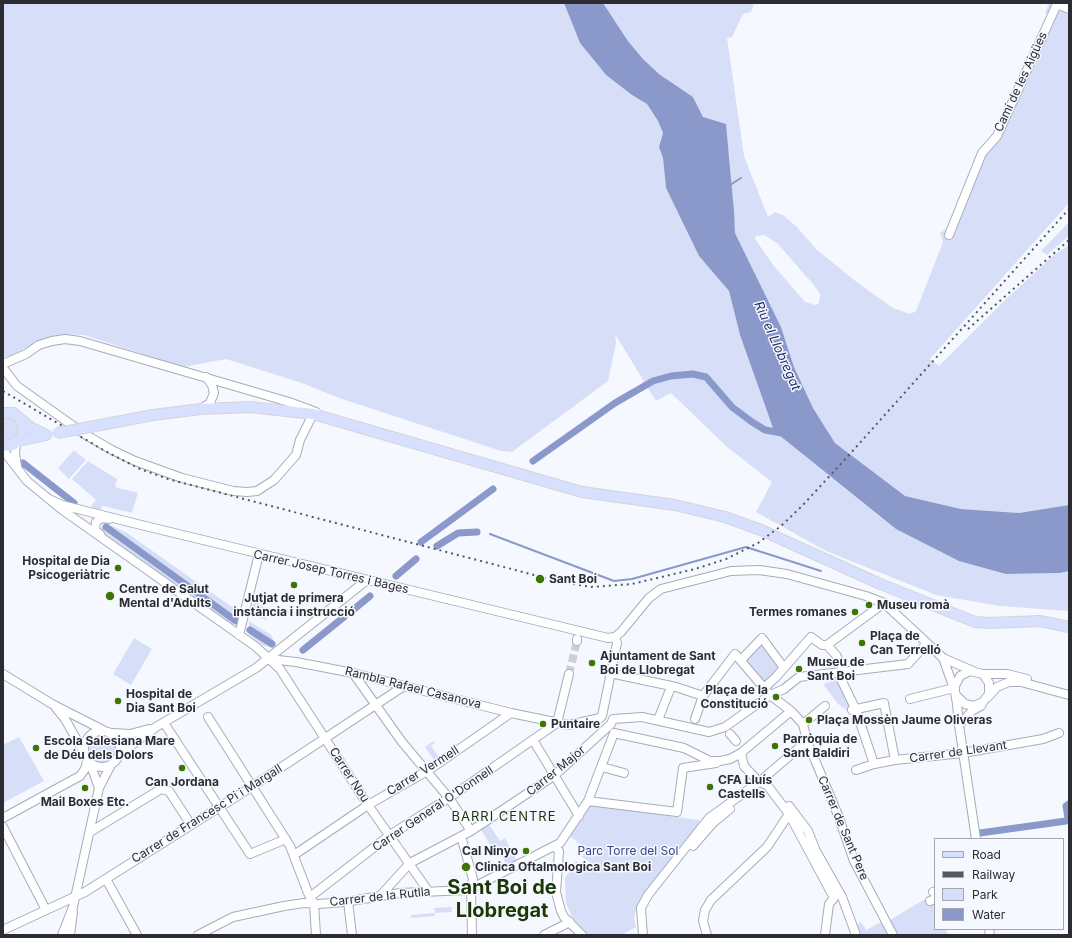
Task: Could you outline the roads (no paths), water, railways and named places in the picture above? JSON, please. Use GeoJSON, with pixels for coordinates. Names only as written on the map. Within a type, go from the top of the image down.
{"type":"FeatureCollection","features":[{"type":"Feature","properties":{"kind":"main road"},"geometry":{"type":"LineString","coordinates":[[3,446],[46,435],[153,415],[201,409],[250,407],[313,414],[582,492],[681,506],[725,517],[767,533],[878,583],[975,622],[990,623],[1040,621],[1069,627]]}},
{"type":"Feature","properties":{"kind":"main road"},"geometry":{"type":"LineString","coordinates":[[3,413],[13,413],[22,422],[46,435]]}},
{"type":"Feature","properties":{"kind":"main road"},"geometry":{"type":"LineString","coordinates":[[17,442],[24,432],[22,422]]}},
{"type":"Feature","properties":{"kind":"street","name":"Camí de les Aigües"},"geometry":{"type":"LineString","coordinates":[[948,235],[982,153],[997,136],[1057,4],[1069,8]]}},
{"type":"Feature","properties":{"kind":"street"},"geometry":{"type":"LineString","coordinates":[[3,364],[26,354],[39,345],[65,339],[80,341],[289,402],[343,422]]}},
{"type":"Feature","properties":{"kind":"street"},"geometry":{"type":"LineString","coordinates":[[3,368],[17,386],[86,435],[112,450],[135,461],[182,478],[233,491],[257,491],[274,480],[296,455],[300,440],[313,414]]}},
{"type":"Feature","properties":{"kind":"street"},"geometry":{"type":"LineString","coordinates":[[201,409],[210,403],[214,393],[212,385],[206,377]]}},
{"type":"Feature","properties":{"kind":"street"},"geometry":{"type":"LineString","coordinates":[[17,442],[15,458],[19,471]]}},
{"type":"Feature","properties":{"kind":"street"},"geometry":{"type":"LineString","coordinates":[[3,450],[30,484],[50,499]]}},
{"type":"Feature","properties":{"kind":"street","name":"Carrer Josep Torres i Bages"},"geometry":{"type":"LineString","coordinates":[[50,499],[62,506],[343,575],[598,636],[608,638],[615,637]]}},
{"type":"Feature","properties":{"kind":"street","name":"Carrer Nou"},"geometry":{"type":"LineString","coordinates":[[50,499],[75,519],[255,646],[280,669],[368,805],[429,892]]}},
{"type":"Feature","properties":{"kind":"street"},"geometry":{"type":"LineString","coordinates":[[75,519],[89,524],[94,516],[91,513]]}},
{"type":"Feature","properties":{"kind":"street"},"geometry":{"type":"LineString","coordinates":[[101,536],[95,527],[96,522],[100,519],[125,521]]}},
{"type":"Feature","properties":{"kind":"street"},"geometry":{"type":"LineString","coordinates":[[239,635],[259,554]]}},
{"type":"Feature","properties":{"kind":"street"},"geometry":{"type":"LineString","coordinates":[[471,888],[560,843],[579,816],[588,801],[614,733],[611,724],[602,716],[617,643],[615,637],[621,632],[643,604],[657,591],[731,571],[759,570],[787,574],[866,596],[884,603],[943,658],[973,671],[983,674],[1007,674],[1069,690]]}},
{"type":"Feature","properties":{"kind":"street"},"geometry":{"type":"LineString","coordinates":[[342,599],[349,590],[350,584],[348,578],[343,575]]}},
{"type":"Feature","properties":{"kind":"street"},"geometry":{"type":"LineString","coordinates":[[62,935],[73,907],[99,788],[111,765],[120,754],[156,727],[268,659],[367,580]]}},
{"type":"Feature","properties":{"kind":"street"},"geometry":{"type":"LineString","coordinates":[[764,687],[776,677],[811,637],[822,646],[827,645],[884,603]]}},
{"type":"Feature","properties":{"kind":"street"},"geometry":{"type":"LineString","coordinates":[[741,660],[762,638],[784,668]]}},
{"type":"Feature","properties":{"kind":"street"},"geometry":{"type":"LineString","coordinates":[[611,724],[613,719],[631,717],[658,720],[709,732],[725,727],[768,696],[785,688],[799,677],[908,664],[927,643]]}},
{"type":"Feature","properties":{"kind":"street"},"geometry":{"type":"LineString","coordinates":[[827,645],[836,655],[874,764]]}},
{"type":"Feature","properties":{"kind":"street"},"geometry":{"type":"LineString","coordinates":[[643,935],[641,908],[648,895],[709,818],[763,783],[807,741],[803,724],[791,712],[768,696],[764,687],[735,654],[703,696],[695,719]]}},
{"type":"Feature","properties":{"kind":"street"},"geometry":{"type":"LineString","coordinates":[[943,658],[960,700],[968,705],[977,705],[985,700],[989,694],[990,687],[988,680],[983,674]]}},
{"type":"Feature","properties":{"kind":"street","name":"Rambla Rafael Casanova"},"geometry":{"type":"LineString","coordinates":[[268,659],[296,662],[353,673],[512,713],[568,725],[600,718],[602,716]]}},
{"type":"Feature","properties":{"kind":"street"},"geometry":{"type":"LineString","coordinates":[[973,671],[965,672],[958,678],[955,690],[976,838]]}},
{"type":"Feature","properties":{"kind":"street"},"geometry":{"type":"LineString","coordinates":[[353,673],[402,742],[422,768],[427,770],[472,831]]}},
{"type":"Feature","properties":{"kind":"street"},"geometry":{"type":"LineString","coordinates":[[610,673],[703,696]]}},
{"type":"Feature","properties":{"kind":"street"},"geometry":{"type":"LineString","coordinates":[[3,674],[52,704],[108,732],[119,742],[120,754]]}},
{"type":"Feature","properties":{"kind":"street"},"geometry":{"type":"LineString","coordinates":[[557,723],[569,674]]}},
{"type":"Feature","properties":{"kind":"street"},"geometry":{"type":"LineString","coordinates":[[959,725],[997,687],[1009,682],[1021,682],[1069,695]]}},
{"type":"Feature","properties":{"kind":"street","name":"Carrer de Francesc Pi i Margall"},"geometry":{"type":"LineString","coordinates":[[3,930],[75,897],[219,808],[404,686]]}},
{"type":"Feature","properties":{"kind":"street"},"geometry":{"type":"LineString","coordinates":[[658,720],[671,687]]}},
{"type":"Feature","properties":{"kind":"street"},"geometry":{"type":"LineString","coordinates":[[910,699],[955,690]]}},
{"type":"Feature","properties":{"kind":"street"},"geometry":{"type":"LineString","coordinates":[[854,710],[884,703],[895,760]]}},
{"type":"Feature","properties":{"kind":"street"},"geometry":{"type":"LineString","coordinates":[[52,704],[65,719],[83,750],[99,788]]}},
{"type":"Feature","properties":{"kind":"street"},"geometry":{"type":"LineString","coordinates":[[803,724],[825,706]]}},
{"type":"Feature","properties":{"kind":"street"},"geometry":{"type":"LineString","coordinates":[[588,801],[677,812],[684,768],[730,759],[740,748],[791,712]]}},
{"type":"Feature","properties":{"kind":"street","name":"Carrer Vermell"},"geometry":{"type":"LineString","coordinates":[[294,855],[368,805],[427,770],[512,713]]}},
{"type":"Feature","properties":{"kind":"street"},"geometry":{"type":"LineString","coordinates":[[208,717],[253,786],[286,839],[294,855],[312,900],[316,935]]}},
{"type":"Feature","properties":{"kind":"street"},"geometry":{"type":"LineString","coordinates":[[164,723],[250,854],[286,839]]}},
{"type":"Feature","properties":{"kind":"street","name":"Carrer General O'Donnell"},"geometry":{"type":"LineString","coordinates":[[312,900],[390,835],[449,798],[557,723]]}},
{"type":"Feature","properties":{"kind":"street","name":"Carrer Major"},"geometry":{"type":"LineString","coordinates":[[380,896],[410,863],[472,831],[555,775],[611,724]]}},
{"type":"Feature","properties":{"kind":"street"},"geometry":{"type":"LineString","coordinates":[[83,750],[88,736],[99,731],[130,734],[156,727]]}},
{"type":"Feature","properties":{"kind":"street"},"geometry":{"type":"LineString","coordinates":[[614,733],[684,748],[710,761],[720,761]]}},
{"type":"Feature","properties":{"kind":"street","name":"Carrer de Llevant"},"geometry":{"type":"LineString","coordinates":[[856,770],[874,764],[895,760],[963,753],[1043,739],[1059,733]]}},
{"type":"Feature","properties":{"kind":"street"},"geometry":{"type":"LineString","coordinates":[[730,734],[740,748],[744,766],[763,783],[789,814],[834,898],[829,904],[825,935]]}},
{"type":"Feature","properties":{"kind":"street"},"geometry":{"type":"LineString","coordinates":[[533,740],[579,816]]}},
{"type":"Feature","properties":{"kind":"street","name":"Carrer de Sant Pere"},"geometry":{"type":"LineString","coordinates":[[807,741],[838,815],[854,861],[893,935]]}},
{"type":"Feature","properties":{"kind":"street"},"geometry":{"type":"LineString","coordinates":[[89,762],[101,768],[111,765]]}},
{"type":"Feature","properties":{"kind":"street"},"geometry":{"type":"LineString","coordinates":[[3,818],[80,776],[86,769],[89,762]]}},
{"type":"Feature","properties":{"kind":"street"},"geometry":{"type":"LineString","coordinates":[[602,767],[624,773]]}},
{"type":"Feature","properties":{"kind":"street"},"geometry":{"type":"LineString","coordinates":[[763,783],[772,785],[808,831],[816,851],[842,897],[856,935]]}},
{"type":"Feature","properties":{"kind":"street"},"geometry":{"type":"LineString","coordinates":[[90,832],[161,789],[169,791],[191,825]]}},
{"type":"Feature","properties":{"kind":"street"},"geometry":{"type":"LineString","coordinates":[[707,935],[703,922],[704,910],[712,900],[767,847],[789,814]]}},
{"type":"Feature","properties":{"kind":"street"},"geometry":{"type":"LineString","coordinates":[[3,827],[46,910]]}},
{"type":"Feature","properties":{"kind":"street"},"geometry":{"type":"LineString","coordinates":[[461,836],[471,866],[473,879],[471,888],[472,935]]}},
{"type":"Feature","properties":{"kind":"street"},"geometry":{"type":"LineString","coordinates":[[554,846],[559,851],[556,892],[562,913],[582,935]]}},
{"type":"Feature","properties":{"kind":"street"},"geometry":{"type":"LineString","coordinates":[[106,878],[137,935]]}},
{"type":"Feature","properties":{"kind":"street","name":"Carrer de la Rutlla"},"geometry":{"type":"LineString","coordinates":[[198,935],[208,933],[233,917],[304,903],[312,900],[348,901],[380,896],[471,888]]}},
{"type":"Feature","properties":{"kind":"street"},"geometry":{"type":"LineString","coordinates":[[348,901],[352,935]]}},
{"type":"Feature","properties":{"kind":"street"},"geometry":{"type":"LineString","coordinates":[[70,935],[73,923],[73,907]]}},
{"type":"Feature","properties":{"kind":"street"},"geometry":{"type":"LineString","coordinates":[[544,935],[570,922]]}},
{"type":"Feature","properties":{"kind":"water","name":"Riu el Llobregat"},"geometry":{"type":"Polygon","coordinates":[[[564,3],[603,3],[628,41],[643,59],[659,74],[693,97],[703,117],[726,124],[735,233],[781,327],[794,367],[813,408],[835,443],[905,496],[961,509],[1019,513],[1069,505],[1069,571],[1060,573],[1006,574],[959,561],[896,529],[774,431],[740,335],[729,291],[699,256],[666,188],[663,158],[659,147],[663,133],[658,121],[647,104],[632,95],[606,75],[580,43],[564,3]]]}},
{"type":"Feature","properties":{"kind":"waterway"},"geometry":{"type":"LineString","coordinates":[[730,185],[741,178]]}},
{"type":"Feature","properties":{"kind":"waterway"},"geometry":{"type":"LineString","coordinates":[[533,461],[615,403],[653,381],[671,376],[693,374],[706,377],[732,407],[752,422],[765,430],[782,433]]}},
{"type":"Feature","properties":{"kind":"waterway"},"geometry":{"type":"LineString","coordinates":[[23,463],[74,503]]}},
{"type":"Feature","properties":{"kind":"waterway"},"geometry":{"type":"LineString","coordinates":[[421,542],[493,489]]}},
{"type":"Feature","properties":{"kind":"waterway"},"geometry":{"type":"LineString","coordinates":[[106,527],[236,621]]}},
{"type":"Feature","properties":{"kind":"waterway"},"geometry":{"type":"LineString","coordinates":[[437,546],[458,533],[477,532]]}},
{"type":"Feature","properties":{"kind":"waterway"},"geometry":{"type":"LineString","coordinates":[[490,534],[614,581],[632,579],[746,547],[821,571]]}},
{"type":"Feature","properties":{"kind":"waterway"},"geometry":{"type":"LineString","coordinates":[[396,576],[416,559]]}},
{"type":"Feature","properties":{"kind":"waterway"},"geometry":{"type":"LineString","coordinates":[[353,610],[370,596]]}},
{"type":"Feature","properties":{"kind":"waterway"},"geometry":{"type":"LineString","coordinates":[[303,650],[344,617]]}},
{"type":"Feature","properties":{"kind":"waterway"},"geometry":{"type":"LineString","coordinates":[[250,630],[272,644]]}},
{"type":"Feature","properties":{"kind":"waterway"},"geometry":{"type":"LineString","coordinates":[[980,833],[1066,821],[1068,818],[1066,806],[1069,804]]}},
{"type":"Feature","properties":{"kind":"tunnel"},"geometry":{"type":"LineString","coordinates":[[569,674],[577,641]]}},
{"type":"Feature","properties":{"kind":"railway"},"geometry":{"type":"LineString","coordinates":[[3,391],[105,451],[140,469],[168,479],[561,582],[591,587],[632,584],[695,569],[726,559],[758,543],[781,526],[802,506],[849,455],[1069,209]]}},
{"type":"Feature","properties":{"kind":"railway"},"geometry":{"type":"LineString","coordinates":[[968,329],[1069,240]]}},
{"type":"Feature","properties":{"kind":"place","name":"Hospital de Dia Psicogeriàtric"},"geometry":{"type":"Point","coordinates":[118,568]}},
{"type":"Feature","properties":{"kind":"place","name":"Sant Boi"},"geometry":{"type":"Point","coordinates":[540,579]}},
{"type":"Feature","properties":{"kind":"place","name":"Jutjat de primera instància i instrucció"},"geometry":{"type":"Point","coordinates":[294,585]}},
{"type":"Feature","properties":{"kind":"place","name":"Centre de Salut Mental d'Adults"},"geometry":{"type":"Point","coordinates":[110,596]}},
{"type":"Feature","properties":{"kind":"place","name":"Museu romà"},"geometry":{"type":"Point","coordinates":[869,605]}},
{"type":"Feature","properties":{"kind":"place","name":"Termes romanes"},"geometry":{"type":"Point","coordinates":[855,612]}},
{"type":"Feature","properties":{"kind":"place","name":"Plaça de Can Terrelló"},"geometry":{"type":"Point","coordinates":[862,643]}},
{"type":"Feature","properties":{"kind":"place","name":"Ajuntament de Sant Boi de Llobregat"},"geometry":{"type":"Point","coordinates":[592,663]}},
{"type":"Feature","properties":{"kind":"place","name":"Museu de Sant Boi"},"geometry":{"type":"Point","coordinates":[799,669]}},
{"type":"Feature","properties":{"kind":"place","name":"Plaça de la Constitució"},"geometry":{"type":"Point","coordinates":[776,697]}},
{"type":"Feature","properties":{"kind":"place","name":"Hospital de Dia Sant Boi"},"geometry":{"type":"Point","coordinates":[118,701]}},
{"type":"Feature","properties":{"kind":"place","name":"Plaça Mossèn Jaume Oliveras"},"geometry":{"type":"Point","coordinates":[809,720]}},
{"type":"Feature","properties":{"kind":"place","name":"Puntaire"},"geometry":{"type":"Point","coordinates":[543,724]}},
{"type":"Feature","properties":{"kind":"place","name":"Parròquia de Sant Baldiri"},"geometry":{"type":"Point","coordinates":[775,746]}},
{"type":"Feature","properties":{"kind":"place","name":"Escola Salesiana Mare de Déu dels Dolors"},"geometry":{"type":"Point","coordinates":[36,748]}},
{"type":"Feature","properties":{"kind":"place","name":"Can Jordana"},"geometry":{"type":"Point","coordinates":[182,768]}},
{"type":"Feature","properties":{"kind":"place","name":"CFA Lluís Castells"},"geometry":{"type":"Point","coordinates":[710,787]}},
{"type":"Feature","properties":{"kind":"place","name":"Mail Boxes Etc."},"geometry":{"type":"Point","coordinates":[85,788]}},
{"type":"Feature","properties":{"kind":"place","name":"Cal Ninyo"},"geometry":{"type":"Point","coordinates":[526,851]}},
{"type":"Feature","properties":{"kind":"place","name":"Clinica Oftalmologica Sant Boi"},"geometry":{"type":"Point","coordinates":[466,867]}},
{"type":"Feature","properties":{"kind":"district","name":"BARRI CENTRE"},"geometry":{"type":"Point","coordinates":[504,817]}},
{"type":"Feature","properties":{"kind":"district","name":"Sant Boi de Llobregat"},"geometry":{"type":"Point","coordinates":[502,900]}},
{"type":"Feature","properties":{"kind":"park label","name":"Parc Torre del Sol"},"geometry":{"type":"Point","coordinates":[628,851]}}]}
